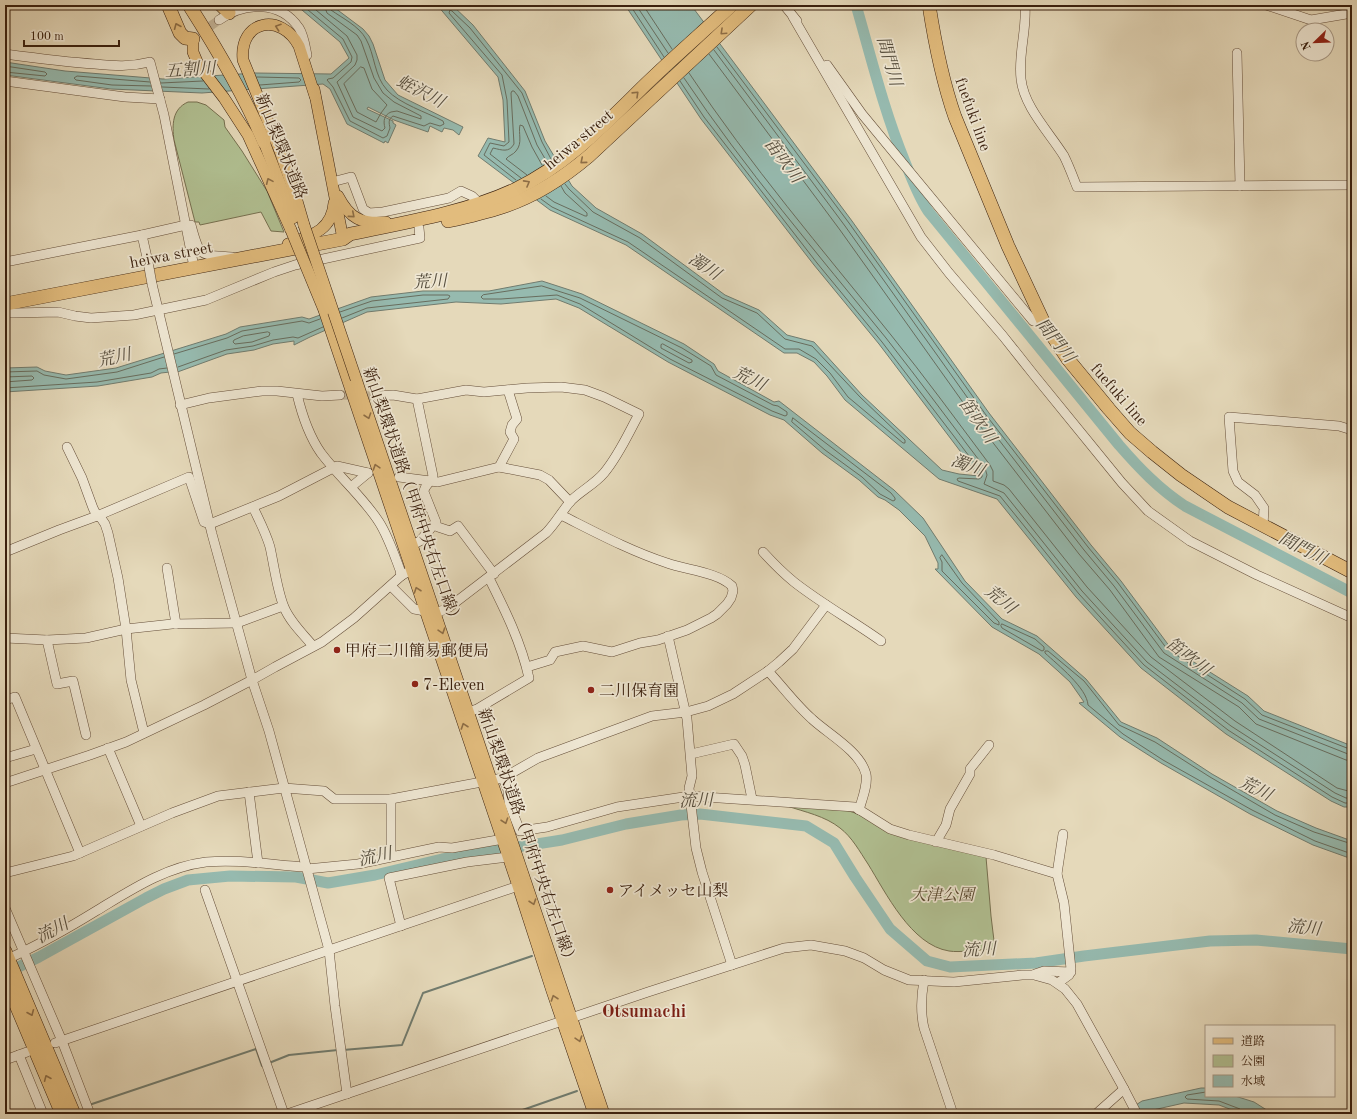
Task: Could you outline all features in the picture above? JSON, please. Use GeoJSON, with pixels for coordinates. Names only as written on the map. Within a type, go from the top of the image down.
{"type":"FeatureCollection","features":[{"type":"Feature","properties":{"kind":"highway"},"geometry":{"type":"LineString","coordinates":[[168,5],[180,33],[185,38],[196,37]]}},
{"type":"Feature","properties":{"kind":"highway"},"geometry":{"type":"LineString","coordinates":[[189,5],[237,68]]}},
{"type":"Feature","properties":{"kind":"highway"},"geometry":{"type":"LineString","coordinates":[[198,5],[237,68],[250,95]]}},
{"type":"Feature","properties":{"kind":"highway","name":"heiwa street"},"geometry":{"type":"LineString","coordinates":[[343,239],[352,242],[478,214],[508,205],[536,193],[575,168],[684,48],[732,5]]}},
{"type":"Feature","properties":{"kind":"highway","name":"heiwa street"},"geometry":{"type":"LineString","coordinates":[[5,304],[343,239],[350,234],[479,203],[517,189],[552,168],[610,128],[751,5]]}},
{"type":"Feature","properties":{"kind":"highway","name":"fuefuki line"},"geometry":{"type":"LineString","coordinates":[[930,9],[938,61],[955,117],[1008,246],[1044,322],[1054,340],[1071,364],[1130,433],[1181,475],[1228,507],[1352,572]]}},
{"type":"Feature","properties":{"kind":"highway","name":"新山梨環状道路"},"geometry":{"type":"LineString","coordinates":[[250,95],[268,141]]}},
{"type":"Feature","properties":{"kind":"highway"},"geometry":{"type":"LineString","coordinates":[[10,957],[9,979],[62,1114]]}},
{"type":"Feature","properties":{"kind":"highway"},"geometry":{"type":"LineString","coordinates":[[9,979],[74,1114]]}},
{"type":"Feature","properties":{"kind":"main road"},"geometry":{"type":"LineString","coordinates":[[237,68],[243,52],[245,40],[256,28],[272,24],[283,28],[292,35],[299,46],[308,68],[315,96],[343,239]]}},
{"type":"Feature","properties":{"kind":"main road"},"geometry":{"type":"LineString","coordinates":[[196,37],[193,52],[198,64],[238,118],[297,228]]}},
{"type":"Feature","properties":{"kind":"main road"},"geometry":{"type":"LineString","coordinates":[[307,55],[308,68]]}},
{"type":"Feature","properties":{"kind":"main road"},"geometry":{"type":"LineString","coordinates":[[250,95],[290,178],[297,228]]}},
{"type":"Feature","properties":{"kind":"main road","name":"新山梨環状道路（甲府中央右左口線）"},"geometry":{"type":"LineString","coordinates":[[268,141],[324,310],[351,379],[410,570],[430,612],[468,712],[487,782]]}},
{"type":"Feature","properties":{"kind":"main road"},"geometry":{"type":"LineString","coordinates":[[332,182],[346,210],[354,218],[364,222],[386,222],[442,213]]}},
{"type":"Feature","properties":{"kind":"main road"},"geometry":{"type":"LineString","coordinates":[[258,255],[312,235],[325,226],[331,217],[334,205],[332,182]]}},
{"type":"Feature","properties":{"kind":"main road","name":"新山梨環状道路（甲府中央右左口線）"},"geometry":{"type":"LineString","coordinates":[[297,228],[412,544],[430,612],[567,1020],[594,1114]]}},
{"type":"Feature","properties":{"kind":"main road","name":"新山梨環状道路（甲府中央右左口線）"},"geometry":{"type":"LineString","coordinates":[[567,1020],[604,1114]]}},
{"type":"Feature","properties":{"kind":"street"},"geometry":{"type":"LineString","coordinates":[[784,5],[862,114],[1033,321]]}},
{"type":"Feature","properties":{"kind":"street"},"geometry":{"type":"LineString","coordinates":[[1025,5],[1025,26],[1020,64],[1021,80],[1026,101],[1065,158],[1077,187],[1352,185]]}},
{"type":"Feature","properties":{"kind":"street"},"geometry":{"type":"LineString","coordinates":[[1266,5],[1310,20],[1352,13]]}},
{"type":"Feature","properties":{"kind":"street"},"geometry":{"type":"LineString","coordinates":[[223,13],[257,6],[277,9],[299,28],[305,42],[307,55]]}},
{"type":"Feature","properties":{"kind":"street"},"geometry":{"type":"LineString","coordinates":[[793,17],[921,237],[1122,483],[1148,510],[1190,541],[1257,575],[1352,618]]}},
{"type":"Feature","properties":{"kind":"street"},"geometry":{"type":"LineString","coordinates":[[1237,52],[1240,186]]}},
{"type":"Feature","properties":{"kind":"street"},"geometry":{"type":"LineString","coordinates":[[5,54],[71,63],[118,66],[136,66],[150,62],[159,97],[194,267]]}},
{"type":"Feature","properties":{"kind":"street"},"geometry":{"type":"LineString","coordinates":[[5,81],[125,97],[159,97]]}},
{"type":"Feature","properties":{"kind":"street"},"geometry":{"type":"LineString","coordinates":[[332,182],[351,177],[363,209],[369,213],[383,212],[449,198],[461,191],[472,196],[479,203]]}},
{"type":"Feature","properties":{"kind":"street"},"geometry":{"type":"LineString","coordinates":[[182,207],[191,224],[197,246],[202,252],[209,255],[243,258]]}},
{"type":"Feature","properties":{"kind":"street"},"geometry":{"type":"LineString","coordinates":[[5,262],[186,225]]}},
{"type":"Feature","properties":{"kind":"street"},"geometry":{"type":"LineString","coordinates":[[5,310],[9,313],[58,312],[91,318],[159,312],[206,300],[295,265],[420,238],[419,228]]}},
{"type":"Feature","properties":{"kind":"street"},"geometry":{"type":"LineString","coordinates":[[142,235],[152,284],[210,524],[252,680],[269,731],[329,950],[340,1050],[347,1094]]}},
{"type":"Feature","properties":{"kind":"street"},"geometry":{"type":"LineString","coordinates":[[377,396],[393,395],[418,398],[466,390],[484,392],[561,388],[585,390],[640,414],[615,458],[603,474],[570,502],[546,533],[448,608],[430,612],[414,609],[391,586]]}},
{"type":"Feature","properties":{"kind":"street"},"geometry":{"type":"LineString","coordinates":[[499,467],[514,439],[510,432],[512,425],[518,419],[508,390]]}},
{"type":"Feature","properties":{"kind":"street"},"geometry":{"type":"LineString","coordinates":[[180,403],[262,391],[277,391],[322,396],[340,395]]}},
{"type":"Feature","properties":{"kind":"street"},"geometry":{"type":"LineString","coordinates":[[297,394],[309,432],[321,453],[333,468],[351,486],[379,521],[385,532],[401,576]]}},
{"type":"Feature","properties":{"kind":"street"},"geometry":{"type":"LineString","coordinates":[[418,398],[433,476],[424,492],[435,520],[435,524],[438,527],[450,530],[458,526],[491,576],[510,620],[527,667],[529,678],[477,709],[468,712]]}},
{"type":"Feature","properties":{"kind":"street"},"geometry":{"type":"LineString","coordinates":[[1263,526],[1264,508],[1255,495],[1238,482],[1233,471],[1229,417],[1339,426],[1352,430]]}},
{"type":"Feature","properties":{"kind":"street"},"geometry":{"type":"LineString","coordinates":[[67,447],[82,478],[93,508],[105,524],[108,533],[118,578],[132,680],[144,733]]}},
{"type":"Feature","properties":{"kind":"street"},"geometry":{"type":"LineString","coordinates":[[5,552],[51,532],[98,516],[189,476],[204,522],[210,524],[279,496],[337,466],[368,473],[351,486]]}},
{"type":"Feature","properties":{"kind":"street"},"geometry":{"type":"LineString","coordinates":[[399,477],[438,482],[499,467],[540,475],[549,480],[570,502]]}},
{"type":"Feature","properties":{"kind":"street"},"geometry":{"type":"LineString","coordinates":[[253,507],[268,541],[283,606],[288,617],[313,646]]}},
{"type":"Feature","properties":{"kind":"street"},"geometry":{"type":"LineString","coordinates":[[527,667],[550,660],[555,652],[583,646],[612,652],[640,643],[658,640],[687,630],[718,614],[731,598],[733,591],[732,586],[728,583],[699,571],[689,570],[666,563],[626,547],[561,515]]}},
{"type":"Feature","properties":{"kind":"street"},"geometry":{"type":"LineString","coordinates":[[412,544],[420,541],[435,524]]}},
{"type":"Feature","properties":{"kind":"street"},"geometry":{"type":"LineString","coordinates":[[763,552],[794,582],[881,641]]}},
{"type":"Feature","properties":{"kind":"street"},"geometry":{"type":"LineString","coordinates":[[167,568],[176,624]]}},
{"type":"Feature","properties":{"kind":"street"},"geometry":{"type":"LineString","coordinates":[[5,783],[108,748],[144,733],[204,705],[252,680],[322,642],[354,618],[401,576],[410,570]]}},
{"type":"Feature","properties":{"kind":"street"},"geometry":{"type":"LineString","coordinates":[[5,873],[73,856],[141,826],[218,796],[284,788],[324,791],[334,799],[391,799],[503,778],[538,758],[652,716],[686,712],[708,706],[722,700],[768,671],[793,649],[826,605]]}},
{"type":"Feature","properties":{"kind":"street"},"geometry":{"type":"LineString","coordinates":[[5,638],[47,640],[86,638],[126,629],[176,624],[237,623],[283,606]]}},
{"type":"Feature","properties":{"kind":"street"},"geometry":{"type":"LineString","coordinates":[[668,636],[686,712],[691,754],[692,776],[690,796],[696,848],[702,872],[732,965]]}},
{"type":"Feature","properties":{"kind":"street"},"geometry":{"type":"LineString","coordinates":[[47,640],[57,684],[73,681],[86,735]]}},
{"type":"Feature","properties":{"kind":"street"},"geometry":{"type":"LineString","coordinates":[[768,671],[812,719],[847,747],[862,765],[866,774],[866,783],[860,810]]}},
{"type":"Feature","properties":{"kind":"street"},"geometry":{"type":"LineString","coordinates":[[5,700],[15,697],[80,853]]}},
{"type":"Feature","properties":{"kind":"street"},"geometry":{"type":"LineString","coordinates":[[691,754],[734,744],[742,756],[745,765],[752,800]]}},
{"type":"Feature","properties":{"kind":"street"},"geometry":{"type":"LineString","coordinates":[[936,842],[946,825],[950,809],[970,774],[970,769],[989,745]]}},
{"type":"Feature","properties":{"kind":"street"},"geometry":{"type":"LineString","coordinates":[[108,748],[141,826]]}},
{"type":"Feature","properties":{"kind":"street"},"geometry":{"type":"LineString","coordinates":[[5,758],[36,749]]}},
{"type":"Feature","properties":{"kind":"street"},"geometry":{"type":"LineString","coordinates":[[503,778],[508,790],[509,803],[520,831],[547,827],[617,807],[690,796],[855,807],[890,829],[936,842],[994,854],[1057,874]]}},
{"type":"Feature","properties":{"kind":"street"},"geometry":{"type":"LineString","coordinates":[[249,792],[258,863]]}},
{"type":"Feature","properties":{"kind":"street"},"geometry":{"type":"LineString","coordinates":[[391,799],[391,856]]}},
{"type":"Feature","properties":{"kind":"street"},"geometry":{"type":"LineString","coordinates":[[1058,984],[1071,968],[1070,947],[1064,903],[1057,874],[1063,834]]}},
{"type":"Feature","properties":{"kind":"street"},"geometry":{"type":"LineString","coordinates":[[10,957],[24,954],[142,884],[164,873],[190,865],[206,862],[234,861],[307,869],[358,864],[439,846],[452,848],[507,840]]}},
{"type":"Feature","properties":{"kind":"street"},"geometry":{"type":"LineString","coordinates":[[402,926],[389,878],[510,854]]}},
{"type":"Feature","properties":{"kind":"street"},"geometry":{"type":"LineString","coordinates":[[59,1042],[522,885]]}},
{"type":"Feature","properties":{"kind":"street"},"geometry":{"type":"LineString","coordinates":[[205,890],[236,982],[284,1114]]}},
{"type":"Feature","properties":{"kind":"street"},"geometry":{"type":"LineString","coordinates":[[5,908],[87,1108]]}},
{"type":"Feature","properties":{"kind":"street"},"geometry":{"type":"LineString","coordinates":[[287,1114],[648,992],[784,948],[811,945],[846,951],[869,960],[897,976],[909,980],[954,982],[1034,975],[1046,978],[1058,984],[1065,989],[1077,1004],[1130,1100],[1136,1114]]}},
{"type":"Feature","properties":{"kind":"street"},"geometry":{"type":"LineString","coordinates":[[1034,975],[1044,971],[1071,968]]}},
{"type":"Feature","properties":{"kind":"street"},"geometry":{"type":"LineString","coordinates":[[924,980],[921,1004],[922,1022],[953,1114]]}},
{"type":"Feature","properties":{"kind":"street"},"geometry":{"type":"LineString","coordinates":[[5,1060],[23,1054],[43,1114]]}},
{"type":"Feature","properties":{"kind":"street"},"geometry":{"type":"LineString","coordinates":[[1096,1114],[1124,1089]]}},
{"type":"Feature","properties":{"kind":"green space"},"geometry":{"type":"Polygon","coordinates":[[[188,102],[197,102],[206,105],[224,120],[225,127],[267,191],[284,232],[271,231],[261,212],[200,225],[199,222],[195,222],[173,134],[173,123],[176,113],[188,102]]]}},
{"type":"Feature","properties":{"kind":"green space","name":"大津公園"},"geometry":{"type":"Polygon","coordinates":[[[787,806],[843,809],[986,857],[995,949],[959,952],[949,951],[935,947],[923,939],[901,916],[859,850],[844,832],[834,824],[821,817],[787,806]]]}},
{"type":"Feature","properties":{"kind":"water"},"geometry":{"type":"Polygon","coordinates":[[[296,5],[331,5],[363,29],[373,44],[385,80],[398,95],[463,127],[459,135],[453,130],[444,128],[442,132],[430,126],[428,132],[394,120],[368,107],[367,109],[393,121],[396,125],[388,143],[385,141],[384,143],[347,124],[330,89],[323,84],[202,93],[111,89],[5,75],[5,62],[65,71],[163,79],[255,73],[331,74],[349,58],[340,42],[296,5]]]}},
{"type":"Feature","properties":{"kind":"water","name":"笛吹川"},"geometry":{"type":"Polygon","coordinates":[[[437,5],[452,5],[473,25],[525,91],[545,141],[572,186],[596,208],[642,234],[725,295],[759,310],[787,335],[814,342],[862,395],[942,470],[959,474],[979,476],[879,344],[814,265],[701,119],[625,5],[691,5],[852,221],[989,413],[1091,545],[1121,581],[1170,647],[1248,696],[1264,711],[1352,746],[1352,807],[1344,807],[1331,801],[1226,734],[1141,668],[1076,597],[997,499],[939,479],[845,400],[827,376],[814,362],[797,353],[784,353],[626,245],[550,210],[478,156],[488,138],[505,142],[503,100],[498,77],[437,5]]]}},
{"type":"Feature","properties":{"kind":"water"},"geometry":{"type":"Polygon","coordinates":[[[542,281],[582,294],[684,344],[714,364],[718,371],[774,402],[779,401],[894,490],[923,518],[965,581],[1002,619],[1037,636],[1086,679],[1121,722],[1157,738],[1212,774],[1277,811],[1316,828],[1352,841],[1352,859],[1313,845],[1250,814],[1161,763],[1120,737],[1079,703],[1084,702],[1070,682],[1058,671],[1039,654],[992,627],[935,569],[938,569],[938,563],[925,536],[899,510],[878,497],[859,480],[822,453],[784,420],[770,415],[668,362],[579,308],[556,299],[501,304],[456,302],[367,312],[294,345],[294,341],[273,344],[254,350],[227,354],[172,374],[170,372],[161,373],[152,377],[98,386],[5,392],[5,368],[37,367],[45,371],[66,375],[116,368],[226,334],[240,327],[302,317],[309,319],[371,297],[423,291],[489,291],[542,281]]]}},
{"type":"Feature","properties":{"kind":"water"},"geometry":{"type":"Polygon","coordinates":[[[1205,1088],[1205,1097],[1238,1097],[1254,1102],[1273,1114],[1243,1114],[1219,1105],[1184,1103],[1153,1110],[1146,1114],[1122,1114],[1142,1101],[1205,1088]]]}},
{"type":"Feature","properties":{"kind":"waterway","name":"間門川"},"geometry":{"type":"LineString","coordinates":[[856,5],[878,84],[897,143],[924,205],[1119,445],[1150,478],[1185,506],[1352,593]]}},
{"type":"Feature","properties":{"kind":"waterway","name":"流川"},"geometry":{"type":"LineString","coordinates":[[6,973],[39,957],[146,898],[188,880],[230,876],[296,877],[328,883],[375,875],[442,859],[562,840],[626,824],[681,815],[700,814],[806,826],[834,843],[890,929],[927,961],[950,967],[1036,963],[1210,941],[1256,940],[1352,949]]}},
{"type":"Feature","properties":{"kind":"waterway"},"geometry":{"type":"LineString","coordinates":[[343,1050],[402,1045],[423,993],[532,956]]}},
{"type":"Feature","properties":{"kind":"waterway"},"geometry":{"type":"LineString","coordinates":[[89,1105],[256,1049],[262,1066]]}},
{"type":"Feature","properties":{"kind":"waterway"},"geometry":{"type":"LineString","coordinates":[[269,1063],[289,1055],[338,1050]]}},
{"type":"Feature","properties":{"kind":"waterway"},"geometry":{"type":"LineString","coordinates":[[511,1114],[577,1091]]}},
{"type":"Feature","properties":{"kind":"tunnel"},"geometry":{"type":"LineString","coordinates":[[199,34],[219,20]]}},
{"type":"Feature","properties":{"kind":"tunnel"},"geometry":{"type":"LineString","coordinates":[[340,395],[377,396]]}},
{"type":"Feature","properties":{"kind":"place","name":"甲府二川簡易郵便局"},"geometry":{"type":"Point","coordinates":[337,650]}},
{"type":"Feature","properties":{"kind":"place","name":"7-Eleven"},"geometry":{"type":"Point","coordinates":[415,684]}},
{"type":"Feature","properties":{"kind":"place","name":"二川保育園"},"geometry":{"type":"Point","coordinates":[591,690]}},
{"type":"Feature","properties":{"kind":"place","name":"アイメッセ山梨"},"geometry":{"type":"Point","coordinates":[610,890]}},
{"type":"Feature","properties":{"kind":"district","name":"Otsumachi"},"geometry":{"type":"Point","coordinates":[644,1011]}},
{"type":"Feature","properties":{"kind":"water label","name":"五割川"},"geometry":{"type":"Point","coordinates":[190,69]}},
{"type":"Feature","properties":{"kind":"water label","name":"蛭沢川"},"geometry":{"type":"Point","coordinates":[421,91]}},
{"type":"Feature","properties":{"kind":"water label","name":"濁川"},"geometry":{"type":"Point","coordinates":[705,266]}},
{"type":"Feature","properties":{"kind":"water label","name":"荒川"},"geometry":{"type":"Point","coordinates":[430,281]}},
{"type":"Feature","properties":{"kind":"water label","name":"荒川"},"geometry":{"type":"Point","coordinates":[114,357]}},
{"type":"Feature","properties":{"kind":"water label","name":"荒川"},"geometry":{"type":"Point","coordinates":[750,378]}},
{"type":"Feature","properties":{"kind":"water label","name":"濁川"},"geometry":{"type":"Point","coordinates":[968,465]}},
{"type":"Feature","properties":{"kind":"water label","name":"荒川"},"geometry":{"type":"Point","coordinates":[1001,599]}},
{"type":"Feature","properties":{"kind":"water label","name":"荒川"},"geometry":{"type":"Point","coordinates":[1256,788]}}]}
